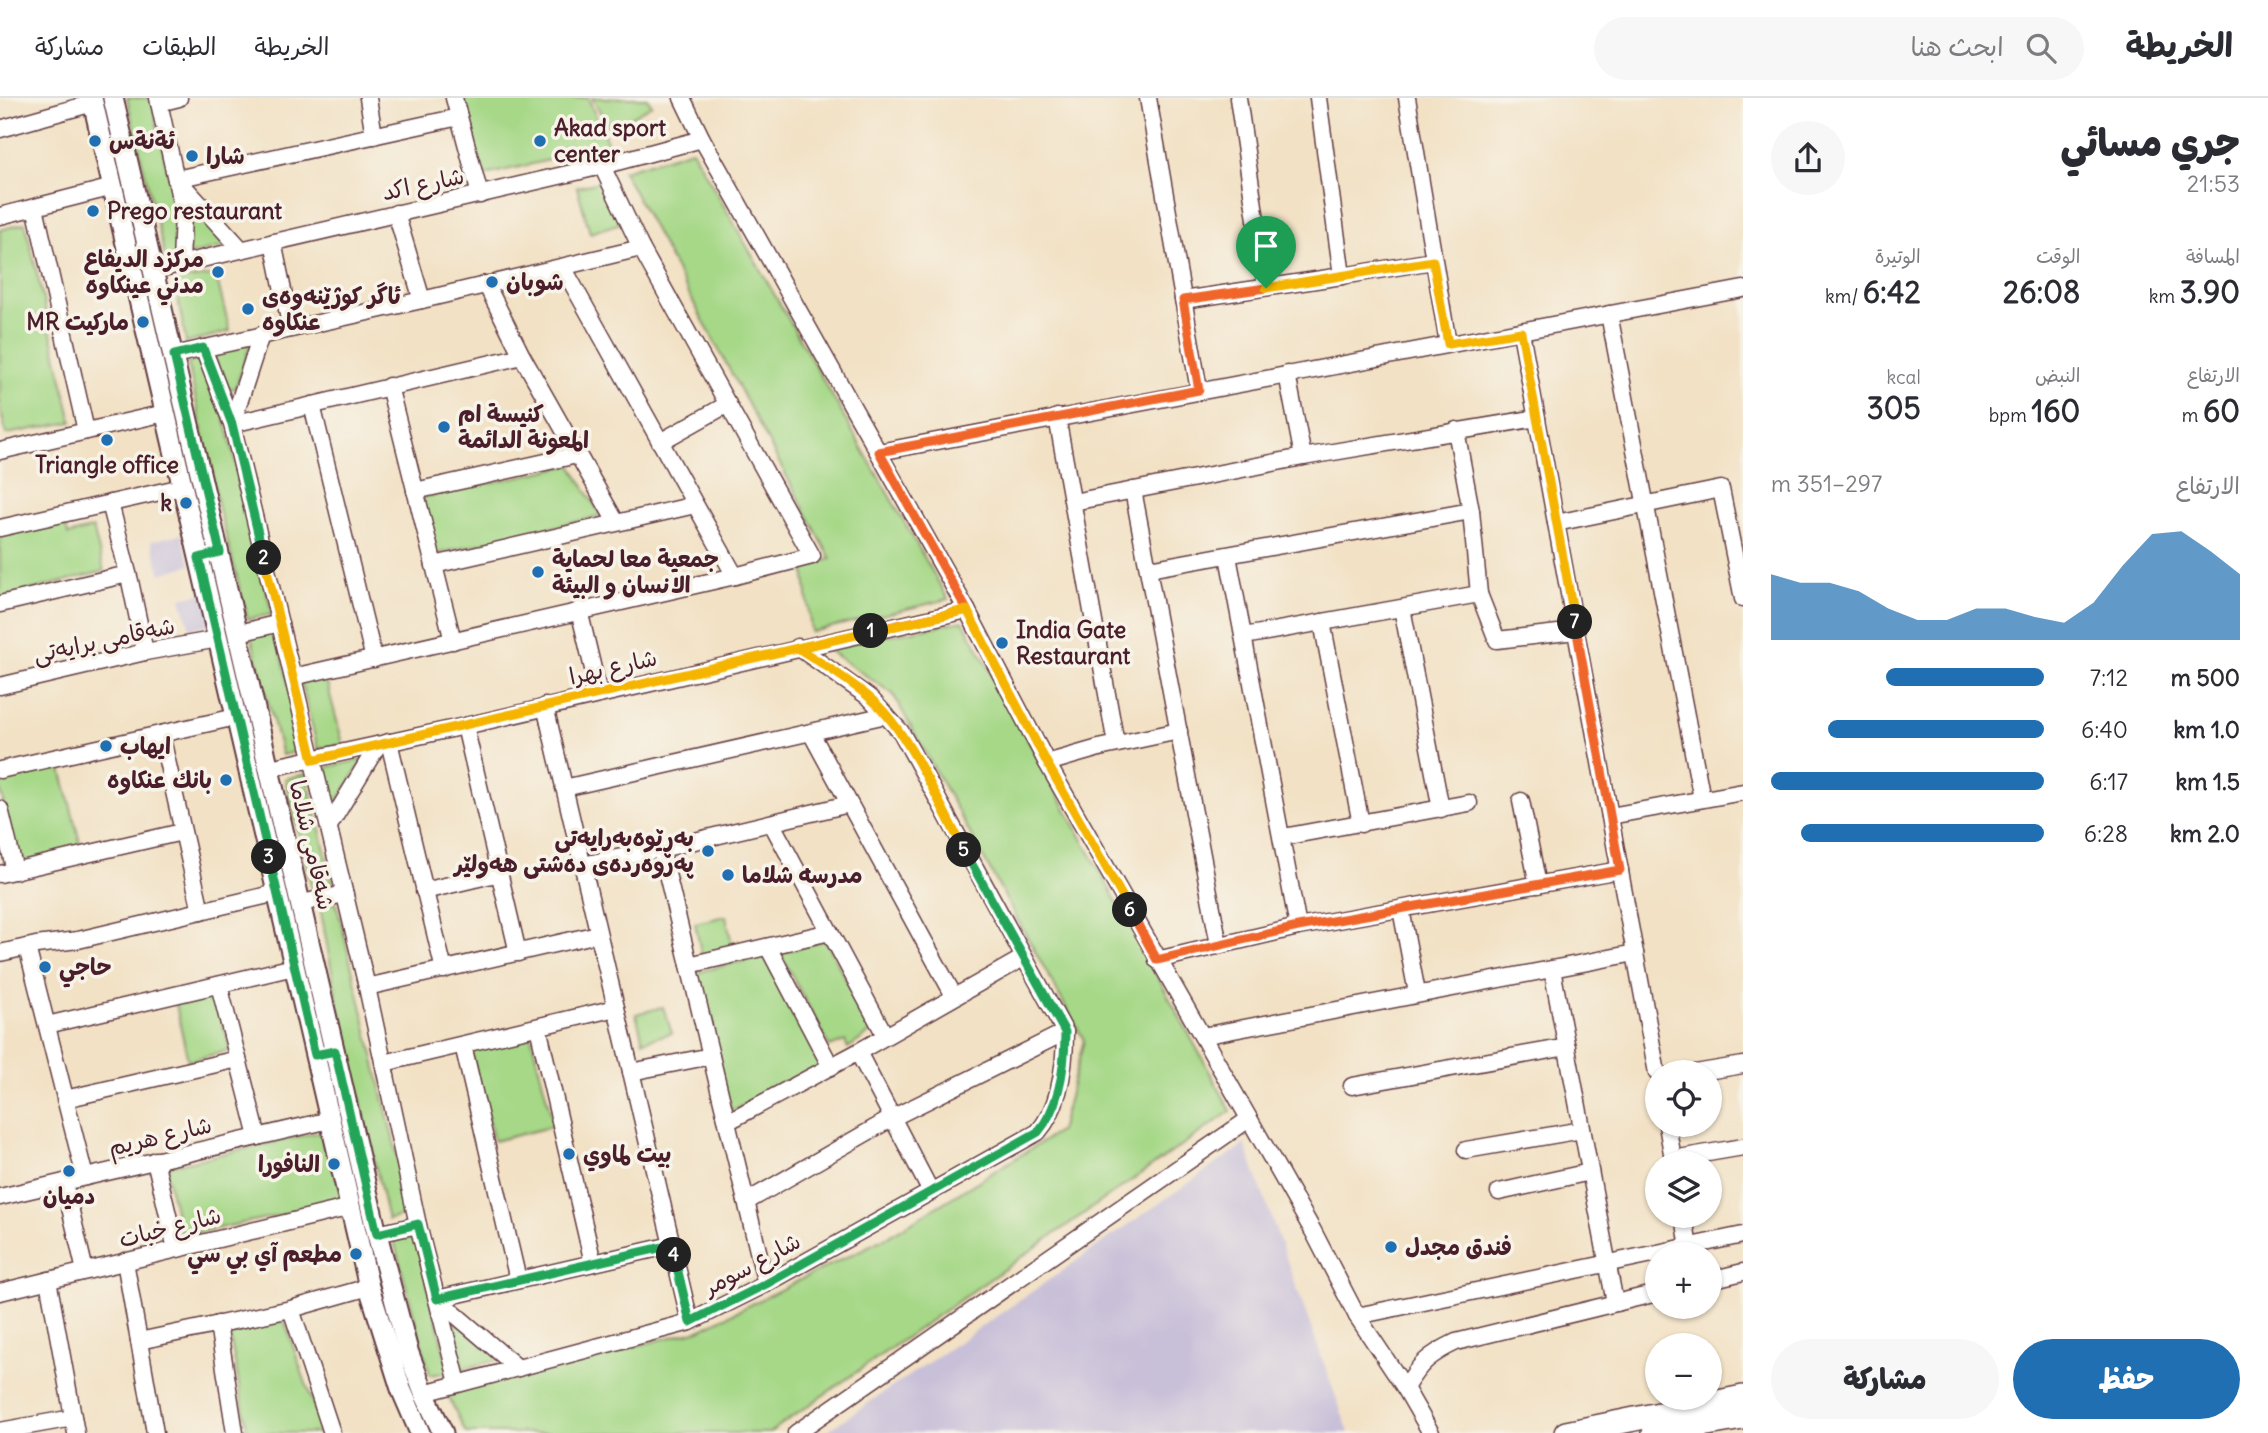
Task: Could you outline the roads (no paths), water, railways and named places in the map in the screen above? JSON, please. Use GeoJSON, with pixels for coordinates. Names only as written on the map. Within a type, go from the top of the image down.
{"type":"FeatureCollection","features":[{"type":"Feature","properties":{"kind":"highway"},"geometry":{"type":"LineString","coordinates":[[1566,1433],[1743,1397]]}},
{"type":"Feature","properties":{"kind":"highway"},"geometry":{"type":"LineString","coordinates":[[1654,1433],[1743,1418]]}},
{"type":"Feature","properties":{"kind":"main road","name":"شەقامی شلاما"},"geometry":{"type":"LineString","coordinates":[[113,98],[377,1234],[408,1351],[443,1433]]}},
{"type":"Feature","properties":{"kind":"main road","name":"شەقامی شلاما"},"geometry":{"type":"LineString","coordinates":[[93,101],[369,1287],[401,1389],[420,1433]]}},
{"type":"Feature","properties":{"kind":"main road"},"geometry":{"type":"LineString","coordinates":[[99,130],[104,136],[112,137],[118,133],[120,125]]}},
{"type":"Feature","properties":{"kind":"main road"},"geometry":{"type":"LineString","coordinates":[[106,158],[108,151],[114,147],[121,148],[126,153]]}},
{"type":"Feature","properties":{"kind":"main road"},"geometry":{"type":"LineString","coordinates":[[199,558],[220,552]]}},
{"type":"Feature","properties":{"kind":"main road"},"geometry":{"type":"LineString","coordinates":[[315,1055],[335,1051]]}},
{"type":"Feature","properties":{"kind":"street"},"geometry":{"type":"LineString","coordinates":[[179,98],[159,100],[183,212],[181,264]]}},
{"type":"Feature","properties":{"kind":"street"},"geometry":{"type":"LineString","coordinates":[[368,98],[374,136]]}},
{"type":"Feature","properties":{"kind":"street"},"geometry":{"type":"LineString","coordinates":[[453,98],[480,195]]}},
{"type":"Feature","properties":{"kind":"street"},"geometry":{"type":"LineString","coordinates":[[682,98],[702,139],[967,610],[1047,763],[1157,960],[1313,1231],[1357,1316],[1431,1433]]}},
{"type":"Feature","properties":{"kind":"street"},"geometry":{"type":"LineString","coordinates":[[1148,98],[1199,390]]}},
{"type":"Feature","properties":{"kind":"street"},"geometry":{"type":"LineString","coordinates":[[1238,98],[1266,288]]}},
{"type":"Feature","properties":{"kind":"street"},"geometry":{"type":"LineString","coordinates":[[1318,98],[1342,276]]}},
{"type":"Feature","properties":{"kind":"street"},"geometry":{"type":"LineString","coordinates":[[1407,98],[1448,344]]}},
{"type":"Feature","properties":{"kind":"street"},"geometry":{"type":"LineString","coordinates":[[0,129],[93,101]]}},
{"type":"Feature","properties":{"kind":"street"},"geometry":{"type":"LineString","coordinates":[[176,178],[459,117]]}},
{"type":"Feature","properties":{"kind":"street","name":"شارع اكد"},"geometry":{"type":"LineString","coordinates":[[154,270],[602,166],[702,139]]}},
{"type":"Feature","properties":{"kind":"street"},"geometry":{"type":"LineString","coordinates":[[293,677],[812,556],[642,248],[602,166]]}},
{"type":"Feature","properties":{"kind":"street"},"geometry":{"type":"LineString","coordinates":[[176,178],[241,249]]}},
{"type":"Feature","properties":{"kind":"street"},"geometry":{"type":"LineString","coordinates":[[0,216],[113,187]]}},
{"type":"Feature","properties":{"kind":"street"},"geometry":{"type":"LineString","coordinates":[[35,207],[86,431]]}},
{"type":"Feature","properties":{"kind":"street"},"geometry":{"type":"LineString","coordinates":[[396,213],[422,300]]}},
{"type":"Feature","properties":{"kind":"street"},"geometry":{"type":"LineString","coordinates":[[273,242],[291,329]]}},
{"type":"Feature","properties":{"kind":"street"},"geometry":{"type":"LineString","coordinates":[[174,355],[642,248]]}},
{"type":"Feature","properties":{"kind":"street"},"geometry":{"type":"LineString","coordinates":[[1183,300],[1433,261]]}},
{"type":"Feature","properties":{"kind":"street"},"geometry":{"type":"LineString","coordinates":[[563,267],[734,576]]}},
{"type":"Feature","properties":{"kind":"street"},"geometry":{"type":"LineString","coordinates":[[486,284],[522,356],[616,522]]}},
{"type":"Feature","properties":{"kind":"street"},"geometry":{"type":"LineString","coordinates":[[879,452],[1057,416],[1743,289]]}},
{"type":"Feature","properties":{"kind":"street"},"geometry":{"type":"LineString","coordinates":[[1609,314],[1702,799]]}},
{"type":"Feature","properties":{"kind":"street"},"geometry":{"type":"LineString","coordinates":[[1521,332],[1655,1060]]}},
{"type":"Feature","properties":{"kind":"street"},"geometry":{"type":"LineString","coordinates":[[232,424],[261,335]]}},
{"type":"Feature","properties":{"kind":"street"},"geometry":{"type":"LineString","coordinates":[[203,348],[232,424],[368,987],[418,1224],[458,1383]]}},
{"type":"Feature","properties":{"kind":"street"},"geometry":{"type":"LineString","coordinates":[[232,424],[522,356]]}},
{"type":"Feature","properties":{"kind":"street"},"geometry":{"type":"LineString","coordinates":[[1287,374],[1303,457]]}},
{"type":"Feature","properties":{"kind":"street"},"geometry":{"type":"LineString","coordinates":[[389,386],[453,641]]}},
{"type":"Feature","properties":{"kind":"street"},"geometry":{"type":"LineString","coordinates":[[660,442],[728,404]]}},
{"type":"Feature","properties":{"kind":"street"},"geometry":{"type":"LineString","coordinates":[[312,405],[374,659]]}},
{"type":"Feature","properties":{"kind":"street"},"geometry":{"type":"LineString","coordinates":[[0,451],[165,413]]}},
{"type":"Feature","properties":{"kind":"street"},"geometry":{"type":"LineString","coordinates":[[1057,416],[1116,744]]}},
{"type":"Feature","properties":{"kind":"street"},"geometry":{"type":"LineString","coordinates":[[1073,502],[1303,457],[1537,418]]}},
{"type":"Feature","properties":{"kind":"street"},"geometry":{"type":"LineString","coordinates":[[1456,430],[1471,511],[1479,594],[1497,640],[1576,631]]}},
{"type":"Feature","properties":{"kind":"street"},"geometry":{"type":"LineString","coordinates":[[415,491],[577,455]]}},
{"type":"Feature","properties":{"kind":"street"},"geometry":{"type":"LineString","coordinates":[[0,528],[182,487]]}},
{"type":"Feature","properties":{"kind":"street"},"geometry":{"type":"LineString","coordinates":[[1556,523],[1721,489],[1743,599]]}},
{"type":"Feature","properties":{"kind":"street"},"geometry":{"type":"LineString","coordinates":[[1133,490],[1219,946]]}},
{"type":"Feature","properties":{"kind":"street"},"geometry":{"type":"LineString","coordinates":[[110,503],[145,652]]}},
{"type":"Feature","properties":{"kind":"street"},"geometry":{"type":"LineString","coordinates":[[434,565],[695,505]]}},
{"type":"Feature","properties":{"kind":"street"},"geometry":{"type":"LineString","coordinates":[[1149,569],[1471,511]]}},
{"type":"Feature","properties":{"kind":"street"},"geometry":{"type":"LineString","coordinates":[[1228,556],[1298,927]]}},
{"type":"Feature","properties":{"kind":"street"},"geometry":{"type":"LineString","coordinates":[[0,604],[128,574]]}},
{"type":"Feature","properties":{"kind":"street"},"geometry":{"type":"LineString","coordinates":[[1244,636],[1479,594]]}},
{"type":"Feature","properties":{"kind":"street"},"geometry":{"type":"LineString","coordinates":[[1402,608],[1441,809]]}},
{"type":"Feature","properties":{"kind":"street"},"geometry":{"type":"LineString","coordinates":[[579,610],[598,694]]}},
{"type":"Feature","properties":{"kind":"street","name":"شارع بهرا"},"geometry":{"type":"LineString","coordinates":[[270,768],[465,726],[967,610]]}},
{"type":"Feature","properties":{"kind":"street"},"geometry":{"type":"LineString","coordinates":[[1322,622],[1361,824]]}},
{"type":"Feature","properties":{"kind":"street"},"geometry":{"type":"LineString","coordinates":[[239,633],[280,623]]}},
{"type":"Feature","properties":{"kind":"street","name":"شەقامی برایەتی"},"geometry":{"type":"LineString","coordinates":[[0,686],[145,652],[218,639]]}},
{"type":"Feature","properties":{"kind":"street"},"geometry":{"type":"LineString","coordinates":[[746,1202],[892,1118],[1065,1032],[901,732],[870,698],[798,648]]}},
{"type":"Feature","properties":{"kind":"street"},"geometry":{"type":"LineString","coordinates":[[545,706],[690,1322]]}},
{"type":"Feature","properties":{"kind":"street"},"geometry":{"type":"LineString","coordinates":[[564,788],[886,715]]}},
{"type":"Feature","properties":{"kind":"street"},"geometry":{"type":"LineString","coordinates":[[0,770],[236,716]]}},
{"type":"Feature","properties":{"kind":"street"},"geometry":{"type":"LineString","coordinates":[[465,726],[518,953]]}},
{"type":"Feature","properties":{"kind":"street"},"geometry":{"type":"LineString","coordinates":[[1047,763],[1116,744],[1179,731]]}},
{"type":"Feature","properties":{"kind":"street"},"geometry":{"type":"LineString","coordinates":[[811,733],[954,996]]}},
{"type":"Feature","properties":{"kind":"street"},"geometry":{"type":"LineString","coordinates":[[161,734],[201,911]]}},
{"type":"Feature","properties":{"kind":"street"},"geometry":{"type":"LineString","coordinates":[[329,826],[383,743]]}},
{"type":"Feature","properties":{"kind":"street"},"geometry":{"type":"LineString","coordinates":[[383,743],[444,970]]}},
{"type":"Feature","properties":{"kind":"street"},"geometry":{"type":"LineString","coordinates":[[1610,816],[1743,792]]}},
{"type":"Feature","properties":{"kind":"street"},"geometry":{"type":"LineString","coordinates":[[1521,801],[1538,885]]}},
{"type":"Feature","properties":{"kind":"street"},"geometry":{"type":"LineString","coordinates":[[1283,837],[1469,803]]}},
{"type":"Feature","properties":{"kind":"street"},"geometry":{"type":"LineString","coordinates":[[582,865],[772,824],[849,804]]}},
{"type":"Feature","properties":{"kind":"street"},"geometry":{"type":"LineString","coordinates":[[0,809],[8,873],[182,832]]}},
{"type":"Feature","properties":{"kind":"street"},"geometry":{"type":"LineString","coordinates":[[772,824],[885,1035]]}},
{"type":"Feature","properties":{"kind":"street"},"geometry":{"type":"LineString","coordinates":[[661,849],[766,1284]]}},
{"type":"Feature","properties":{"kind":"street"},"geometry":{"type":"LineString","coordinates":[[1157,960],[1298,927],[1620,870]]}},
{"type":"Feature","properties":{"kind":"street"},"geometry":{"type":"LineString","coordinates":[[424,891],[500,873]]}},
{"type":"Feature","properties":{"kind":"street"},"geometry":{"type":"LineString","coordinates":[[0,953],[78,940],[277,893]]}},
{"type":"Feature","properties":{"kind":"street"},"geometry":{"type":"LineString","coordinates":[[301,903],[345,894]]}},
{"type":"Feature","properties":{"kind":"street"},"geometry":{"type":"LineString","coordinates":[[1401,909],[1417,993]]}},
{"type":"Feature","properties":{"kind":"street"},"geometry":{"type":"LineString","coordinates":[[689,965],[830,932]]}},
{"type":"Feature","properties":{"kind":"street"},"geometry":{"type":"LineString","coordinates":[[368,987],[598,934]]}},
{"type":"Feature","properties":{"kind":"street"},"geometry":{"type":"LineString","coordinates":[[27,947],[85,1177]]}},
{"type":"Feature","properties":{"kind":"street"},"geometry":{"type":"LineString","coordinates":[[768,947],[831,1067]]}},
{"type":"Feature","properties":{"kind":"street"},"geometry":{"type":"LineString","coordinates":[[1202,1036],[1635,953]]}},
{"type":"Feature","properties":{"kind":"street"},"geometry":{"type":"LineString","coordinates":[[727,1122],[831,1067],[1023,958]]}},
{"type":"Feature","properties":{"kind":"street"},"geometry":{"type":"LineString","coordinates":[[47,1025],[295,967]]}},
{"type":"Feature","properties":{"kind":"street"},"geometry":{"type":"LineString","coordinates":[[1552,968],[1615,1303]]}},
{"type":"Feature","properties":{"kind":"street"},"geometry":{"type":"LineString","coordinates":[[219,985],[258,1137]]}},
{"type":"Feature","properties":{"kind":"street"},"geometry":{"type":"LineString","coordinates":[[384,1063],[616,1008]]}},
{"type":"Feature","properties":{"kind":"street"},"geometry":{"type":"LineString","coordinates":[[538,1027],[593,1263]]}},
{"type":"Feature","properties":{"kind":"street","name":"شارع سومر"},"geometry":{"type":"LineString","coordinates":[[424,1392],[690,1322],[766,1284],[1038,1132],[1054,1110],[1065,1049],[1065,1032]]}},
{"type":"Feature","properties":{"kind":"street"},"geometry":{"type":"LineString","coordinates":[[463,1045],[518,1280]]}},
{"type":"Feature","properties":{"kind":"street"},"geometry":{"type":"LineString","coordinates":[[1352,1086],[1567,1047]]}},
{"type":"Feature","properties":{"kind":"street"},"geometry":{"type":"LineString","coordinates":[[858,1052],[931,1192]]}},
{"type":"Feature","properties":{"kind":"street"},"geometry":{"type":"LineString","coordinates":[[631,1072],[711,1056]]}},
{"type":"Feature","properties":{"kind":"street"},"geometry":{"type":"LineString","coordinates":[[65,1099],[238,1059]]}},
{"type":"Feature","properties":{"kind":"street"},"geometry":{"type":"LineString","coordinates":[[1722,1068],[1743,1065]]}},
{"type":"Feature","properties":{"kind":"street"},"geometry":{"type":"LineString","coordinates":[[796,1433],[1249,1119]]}},
{"type":"Feature","properties":{"kind":"street","name":"شارع هريم"},"geometry":{"type":"LineString","coordinates":[[1,1194],[64,1182],[330,1120]]}},
{"type":"Feature","properties":{"kind":"street"},"geometry":{"type":"LineString","coordinates":[[1466,1150],[1582,1130]]}},
{"type":"Feature","properties":{"kind":"street"},"geometry":{"type":"LineString","coordinates":[[1722,1151],[1743,1147]]}},
{"type":"Feature","properties":{"kind":"street"},"geometry":{"type":"LineString","coordinates":[[155,1160],[176,1249]]}},
{"type":"Feature","properties":{"kind":"street"},"geometry":{"type":"LineString","coordinates":[[1499,1192],[1590,1172]]}},
{"type":"Feature","properties":{"kind":"street"},"geometry":{"type":"LineString","coordinates":[[64,1182],[85,1271]]}},
{"type":"Feature","properties":{"kind":"street","name":"شارع خبات"},"geometry":{"type":"LineString","coordinates":[[0,1292],[351,1207]]}},
{"type":"Feature","properties":{"kind":"street"},"geometry":{"type":"LineString","coordinates":[[377,1234],[418,1224]]}},
{"type":"Feature","properties":{"kind":"street"},"geometry":{"type":"LineString","coordinates":[[1718,1242],[1743,1235]]}},
{"type":"Feature","properties":{"kind":"street"},"geometry":{"type":"LineString","coordinates":[[437,1299],[672,1245]]}},
{"type":"Feature","properties":{"kind":"street"},"geometry":{"type":"LineString","coordinates":[[1357,1316],[1608,1262],[1645,1257]]}},
{"type":"Feature","properties":{"kind":"street"},"geometry":{"type":"LineString","coordinates":[[125,1261],[155,1433]]}},
{"type":"Feature","properties":{"kind":"street"},"geometry":{"type":"LineString","coordinates":[[1722,1277],[1743,1272]]}},
{"type":"Feature","properties":{"kind":"street"},"geometry":{"type":"LineString","coordinates":[[0,1431],[75,1425],[48,1280]]}},
{"type":"Feature","properties":{"kind":"street"},"geometry":{"type":"LineString","coordinates":[[139,1341],[291,1309],[369,1287]]}},
{"type":"Feature","properties":{"kind":"street"},"geometry":{"type":"LineString","coordinates":[[1405,1388],[1418,1366],[1434,1353],[1456,1342],[1645,1296]]}},
{"type":"Feature","properties":{"kind":"street"},"geometry":{"type":"LineString","coordinates":[[437,1299],[518,1368]]}},
{"type":"Feature","properties":{"kind":"street"},"geometry":{"type":"LineString","coordinates":[[291,1309],[332,1433]]}},
{"type":"Feature","properties":{"kind":"street"},"geometry":{"type":"LineString","coordinates":[[218,1324],[235,1433]]}},
{"type":"Feature","properties":{"kind":"street"},"geometry":{"type":"LineString","coordinates":[[1405,1388],[1419,1420],[1421,1433]]}},
{"type":"Feature","properties":{"kind":"place","name":"ئةنةس"},"geometry":{"type":"Point","coordinates":[95,141]}},
{"type":"Feature","properties":{"kind":"place","name":"Akad sport center"},"geometry":{"type":"Point","coordinates":[540,141]}},
{"type":"Feature","properties":{"kind":"place","name":"شارا"},"geometry":{"type":"Point","coordinates":[192,156]}},
{"type":"Feature","properties":{"kind":"place","name":"Prego restaurant"},"geometry":{"type":"Point","coordinates":[93,211]}},
{"type":"Feature","properties":{"kind":"place","name":"مرکزد الدیفاع مدني عينكاوه"},"geometry":{"type":"Point","coordinates":[218,272]}},
{"type":"Feature","properties":{"kind":"place","name":"شوبان"},"geometry":{"type":"Point","coordinates":[492,282]}},
{"type":"Feature","properties":{"kind":"place","name":"ئاگر كوژێنه‌وه‌ی عنكاوه"},"geometry":{"type":"Point","coordinates":[248,309]}},
{"type":"Feature","properties":{"kind":"place","name":"MR ماركيت"},"geometry":{"type":"Point","coordinates":[143,322]}},
{"type":"Feature","properties":{"kind":"place","name":"كنيسة ام المعونة الدائمة"},"geometry":{"type":"Point","coordinates":[444,427]}},
{"type":"Feature","properties":{"kind":"place","name":"Triangle office"},"geometry":{"type":"Point","coordinates":[107,440]}},
{"type":"Feature","properties":{"kind":"place","name":"k"},"geometry":{"type":"Point","coordinates":[186,503]}},
{"type":"Feature","properties":{"kind":"place","name":"جمعية معا لحماية الانسان و البيئة"},"geometry":{"type":"Point","coordinates":[538,572]}},
{"type":"Feature","properties":{"kind":"place","name":"India Gate Restaurant"},"geometry":{"type":"Point","coordinates":[1002,643]}},
{"type":"Feature","properties":{"kind":"place","name":"ايهاب"},"geometry":{"type":"Point","coordinates":[106,746]}},
{"type":"Feature","properties":{"kind":"place","name":"بانك عنكاوه"},"geometry":{"type":"Point","coordinates":[226,780]}},
{"type":"Feature","properties":{"kind":"place","name":"بەڕێوەبەرایەتی پەروەردەی دەشتی هەولێر"},"geometry":{"type":"Point","coordinates":[708,851]}},
{"type":"Feature","properties":{"kind":"place","name":"مدرسه‌ شلاما"},"geometry":{"type":"Point","coordinates":[728,875]}},
{"type":"Feature","properties":{"kind":"place","name":"حاجي"},"geometry":{"type":"Point","coordinates":[45,967]}},
{"type":"Feature","properties":{"kind":"place","name":"بيت لماوي"},"geometry":{"type":"Point","coordinates":[569,1154]}},
{"type":"Feature","properties":{"kind":"place","name":"النافورا"},"geometry":{"type":"Point","coordinates":[334,1164]}},
{"type":"Feature","properties":{"kind":"place","name":"دميان"},"geometry":{"type":"Point","coordinates":[69,1171]}},
{"type":"Feature","properties":{"kind":"place","name":"فندق مجدل"},"geometry":{"type":"Point","coordinates":[1391,1247]}},
{"type":"Feature","properties":{"kind":"place","name":"مطعم آي بي سي"},"geometry":{"type":"Point","coordinates":[356,1254]}}]}
